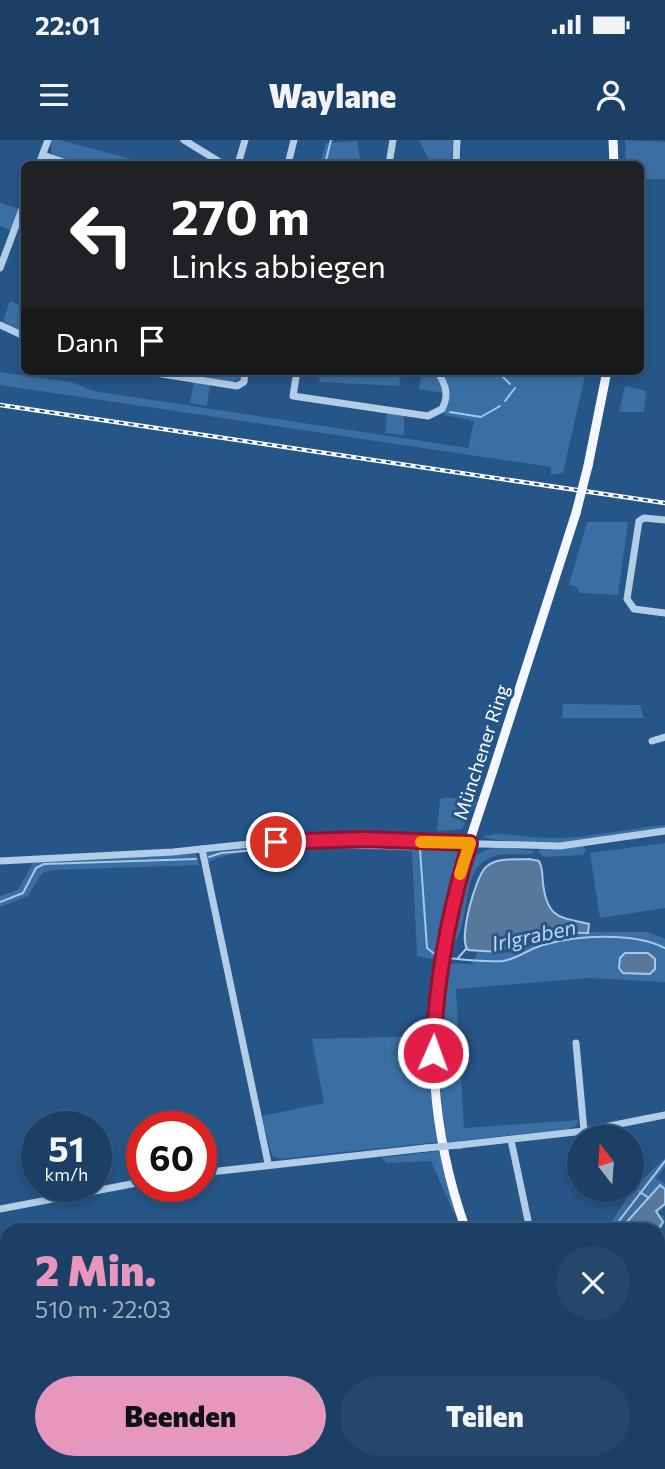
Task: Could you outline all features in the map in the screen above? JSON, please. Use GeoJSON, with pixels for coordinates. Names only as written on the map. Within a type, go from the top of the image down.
{"type":"FeatureCollection","features":[{"type":"Feature","properties":{"kind":"main road"},"geometry":{"type":"LineString","coordinates":[[613,140],[614,161]]}},
{"type":"Feature","properties":{"kind":"main road","name":"Münchener Ring"},"geometry":{"type":"LineString","coordinates":[[464,1223],[441,1137],[433,1053],[436,989],[443,942],[470,843],[576,513],[606,375]]}},
{"type":"Feature","properties":{"kind":"street"},"geometry":{"type":"LineString","coordinates":[[40,161],[48,140]]}},
{"type":"Feature","properties":{"kind":"street"},"geometry":{"type":"LineString","coordinates":[[184,140],[218,161]]}},
{"type":"Feature","properties":{"kind":"street"},"geometry":{"type":"LineString","coordinates":[[239,161],[245,140]]}},
{"type":"Feature","properties":{"kind":"street"},"geometry":{"type":"LineString","coordinates":[[289,161],[294,140]]}},
{"type":"Feature","properties":{"kind":"street"},"geometry":{"type":"LineString","coordinates":[[389,161],[393,140]]}},
{"type":"Feature","properties":{"kind":"street"},"geometry":{"type":"LineString","coordinates":[[456,161],[457,140]]}},
{"type":"Feature","properties":{"kind":"street"},"geometry":{"type":"LineString","coordinates":[[43,155],[60,161]]}},
{"type":"Feature","properties":{"kind":"street"},"geometry":{"type":"LineString","coordinates":[[0,268],[21,212]]}},
{"type":"Feature","properties":{"kind":"street"},"geometry":{"type":"LineString","coordinates":[[0,325],[21,335]]}},
{"type":"Feature","properties":{"kind":"street"},"geometry":{"type":"LineString","coordinates":[[166,375],[231,386],[242,384],[245,375]]}},
{"type":"Feature","properties":{"kind":"street"},"geometry":{"type":"LineString","coordinates":[[296,375],[293,396],[428,416],[442,409],[446,399],[446,388],[439,375]]}},
{"type":"Feature","properties":{"kind":"street"},"geometry":{"type":"LineString","coordinates":[[665,520],[642,518],[638,524],[628,603],[634,609],[665,613]]}},
{"type":"Feature","properties":{"kind":"street"},"geometry":{"type":"LineString","coordinates":[[652,741],[665,737]]}},
{"type":"Feature","properties":{"kind":"street"},"geometry":{"type":"LineString","coordinates":[[0,861],[202,849],[298,839],[560,846],[665,831]]}},
{"type":"Feature","properties":{"kind":"street"},"geometry":{"type":"LineString","coordinates":[[202,849],[268,1163]]}},
{"type":"Feature","properties":{"kind":"street"},"geometry":{"type":"LineString","coordinates":[[576,1043],[583,1125]]}},
{"type":"Feature","properties":{"kind":"street"},"geometry":{"type":"LineString","coordinates":[[614,1125],[665,1115]]}},
{"type":"Feature","properties":{"kind":"street"},"geometry":{"type":"LineString","coordinates":[[217,1171],[268,1163],[567,1133]]}},
{"type":"Feature","properties":{"kind":"street"},"geometry":{"type":"LineString","coordinates":[[511,1140],[529,1223]]}},
{"type":"Feature","properties":{"kind":"street"},"geometry":{"type":"LineString","coordinates":[[0,1209],[126,1185]]}},
{"type":"Feature","properties":{"kind":"shaded area"},"geometry":{"type":"Polygon","coordinates":[[[50,140],[60,140],[138,161],[70,161],[52,154],[50,140]]]}},
{"type":"Feature","properties":{"kind":"shaded area"},"geometry":{"type":"Polygon","coordinates":[[[419,140],[453,140],[451,161],[430,161],[419,140]]]}},
{"type":"Feature","properties":{"kind":"shaded area"},"geometry":{"type":"Polygon","coordinates":[[[625,140],[665,142],[665,179],[644,179],[644,161],[626,161],[625,140]]]}},
{"type":"Feature","properties":{"kind":"shaded area"},"geometry":{"type":"Polygon","coordinates":[[[357,141],[360,161],[321,161],[326,143],[357,141]]]}},
{"type":"Feature","properties":{"kind":"shaded area"},"geometry":{"type":"Polygon","coordinates":[[[0,203],[19,209],[11,230],[0,226],[0,203]]]}},
{"type":"Feature","properties":{"kind":"shaded area"},"geometry":{"type":"Polygon","coordinates":[[[10,301],[21,306],[21,330],[3,321],[10,301]]]}},
{"type":"Feature","properties":{"kind":"shaded area"},"geometry":{"type":"Polygon","coordinates":[[[0,372],[71,382],[93,391],[468,448],[474,421],[444,415],[449,391],[443,375],[585,375],[563,473],[551,475],[551,467],[0,385],[0,372]]]}},
{"type":"Feature","properties":{"kind":"shaded area"},"geometry":{"type":"Polygon","coordinates":[[[206,375],[242,375],[232,382],[206,378],[206,375]]]}},
{"type":"Feature","properties":{"kind":"shaded area"},"geometry":{"type":"Polygon","coordinates":[[[320,375],[400,375],[399,386],[319,382],[320,375]]]}},
{"type":"Feature","properties":{"kind":"shaded area"},"geometry":{"type":"Polygon","coordinates":[[[421,375],[435,375],[444,393],[419,389],[421,375]]]}},
{"type":"Feature","properties":{"kind":"shaded area"},"geometry":{"type":"Polygon","coordinates":[[[194,381],[210,384],[207,406],[190,403],[194,381]]]}},
{"type":"Feature","properties":{"kind":"shaded area"},"geometry":{"type":"Polygon","coordinates":[[[625,386],[646,391],[644,412],[619,412],[625,386]]]}},
{"type":"Feature","properties":{"kind":"shaded area"},"geometry":{"type":"Polygon","coordinates":[[[387,413],[404,415],[404,435],[385,433],[387,413]]]}},
{"type":"Feature","properties":{"kind":"shaded area"},"geometry":{"type":"Polygon","coordinates":[[[587,522],[628,522],[618,595],[580,593],[577,587],[569,585],[587,522]]]}},
{"type":"Feature","properties":{"kind":"shaded area"},"geometry":{"type":"Polygon","coordinates":[[[563,704],[640,705],[644,718],[562,718],[563,704]]]}},
{"type":"Feature","properties":{"kind":"shaded area"},"geometry":{"type":"Polygon","coordinates":[[[447,797],[477,802],[462,829],[437,831],[440,799],[447,797]]]}},
{"type":"Feature","properties":{"kind":"shaded area"},"geometry":{"type":"Polygon","coordinates":[[[665,825],[665,828],[574,842],[528,843],[483,837],[501,834],[565,838],[665,825]]]}},
{"type":"Feature","properties":{"kind":"shaded area"},"geometry":{"type":"Polygon","coordinates":[[[459,833],[445,838],[366,835],[459,833]]]}},
{"type":"Feature","properties":{"kind":"shaded area"},"geometry":{"type":"Polygon","coordinates":[[[363,842],[452,847],[459,851],[460,857],[433,959],[417,956],[412,851],[274,850],[223,856],[208,863],[206,853],[298,843],[363,842]]]}},
{"type":"Feature","properties":{"kind":"shaded area"},"geometry":{"type":"Polygon","coordinates":[[[665,843],[665,908],[600,918],[590,853],[665,843]]]}},
{"type":"Feature","properties":{"kind":"shaded area"},"geometry":{"type":"Polygon","coordinates":[[[583,846],[586,851],[583,855],[544,857],[538,852],[541,848],[583,846]]]}},
{"type":"Feature","properties":{"kind":"shaded area"},"geometry":{"type":"Polygon","coordinates":[[[498,847],[534,851],[532,854],[499,855],[485,860],[476,869],[459,935],[452,946],[446,946],[465,873],[477,855],[498,847]]]}},
{"type":"Feature","properties":{"kind":"shaded area"},"geometry":{"type":"Polygon","coordinates":[[[196,854],[199,865],[53,870],[42,873],[28,896],[0,907],[0,896],[18,890],[33,863],[196,854]]]}},
{"type":"Feature","properties":{"kind":"shaded area"},"geometry":{"type":"Polygon","coordinates":[[[529,859],[539,861],[545,895],[552,910],[563,917],[589,924],[588,933],[537,932],[498,952],[468,950],[465,944],[466,922],[477,883],[486,867],[495,862],[529,859]]]}},
{"type":"Feature","properties":{"kind":"shaded area"},"geometry":{"type":"Polygon","coordinates":[[[566,932],[648,932],[665,939],[665,982],[589,978],[456,989],[464,1128],[579,1120],[576,1125],[567,1125],[567,1129],[447,1142],[439,1052],[444,963],[472,964],[478,951],[503,953],[566,932]]]}},
{"type":"Feature","properties":{"kind":"shaded area"},"geometry":{"type":"Polygon","coordinates":[[[625,953],[648,953],[655,959],[655,969],[650,974],[623,973],[619,968],[620,958],[625,953]]]}},
{"type":"Feature","properties":{"kind":"shaded area"},"geometry":{"type":"Polygon","coordinates":[[[428,1036],[429,1077],[438,1142],[280,1159],[272,1156],[262,1116],[324,1103],[312,1039],[428,1036]]]}},
{"type":"Feature","properties":{"kind":"shaded area"},"geometry":{"type":"Polygon","coordinates":[[[439,1151],[456,1218],[431,1161],[387,1163],[381,1158],[439,1151]]]}},
{"type":"Feature","properties":{"kind":"shaded area"},"geometry":{"type":"Polygon","coordinates":[[[665,1158],[665,1167],[656,1178],[665,1184],[665,1206],[658,1213],[659,1216],[663,1215],[664,1223],[611,1223],[624,1202],[644,1202],[644,1178],[665,1158]]]}},
{"type":"Feature","properties":{"kind":"shaded area"},"geometry":{"type":"Polygon","coordinates":[[[660,1185],[665,1189],[665,1204],[656,1211],[662,1223],[626,1223],[660,1185]]]}},
{"type":"Feature","properties":{"kind":"waterway"},"geometry":{"type":"LineString","coordinates":[[326,161],[331,140]]}},
{"type":"Feature","properties":{"kind":"waterway"},"geometry":{"type":"LineString","coordinates":[[501,375],[510,384]]}},
{"type":"Feature","properties":{"kind":"waterway"},"geometry":{"type":"LineString","coordinates":[[505,401],[515,388]]}},
{"type":"Feature","properties":{"kind":"waterway"},"geometry":{"type":"LineString","coordinates":[[450,412],[481,417],[500,406]]}},
{"type":"Feature","properties":{"kind":"waterway","name":"Irlgraben"},"geometry":{"type":"LineString","coordinates":[[209,857],[221,853],[306,846],[420,849],[427,948],[437,956]]}},
{"type":"Feature","properties":{"kind":"waterway","name":"Irlgraben"},"geometry":{"type":"LineString","coordinates":[[0,902],[23,893],[36,868],[44,864],[196,859]]}},
{"type":"Feature","properties":{"kind":"waterway","name":"Irlgraben"},"geometry":{"type":"LineString","coordinates":[[448,958],[503,961],[543,945],[588,937],[637,939],[665,948]]}},
{"type":"Feature","properties":{"kind":"waterway"},"geometry":{"type":"LineString","coordinates":[[458,958],[466,949]]}},
{"type":"Feature","properties":{"kind":"waterway"},"geometry":{"type":"LineString","coordinates":[[617,1223],[665,1161]]}},
{"type":"Feature","properties":{"kind":"waterway"},"geometry":{"type":"LineString","coordinates":[[644,1195],[649,1198]]}},
{"type":"Feature","properties":{"kind":"railway"},"geometry":{"type":"LineString","coordinates":[[0,405],[665,503]]}},
{"type":"Feature","properties":{"kind":"slow traffic"},"geometry":{"type":"LineString","coordinates":[[421,842],[470,843],[460,874]]}},
{"type":"Feature","properties":{"kind":"route"},"geometry":{"type":"LineString","coordinates":[[276,842],[298,839],[363,839],[470,843],[451,905],[438,970],[433,1053]]}}]}
